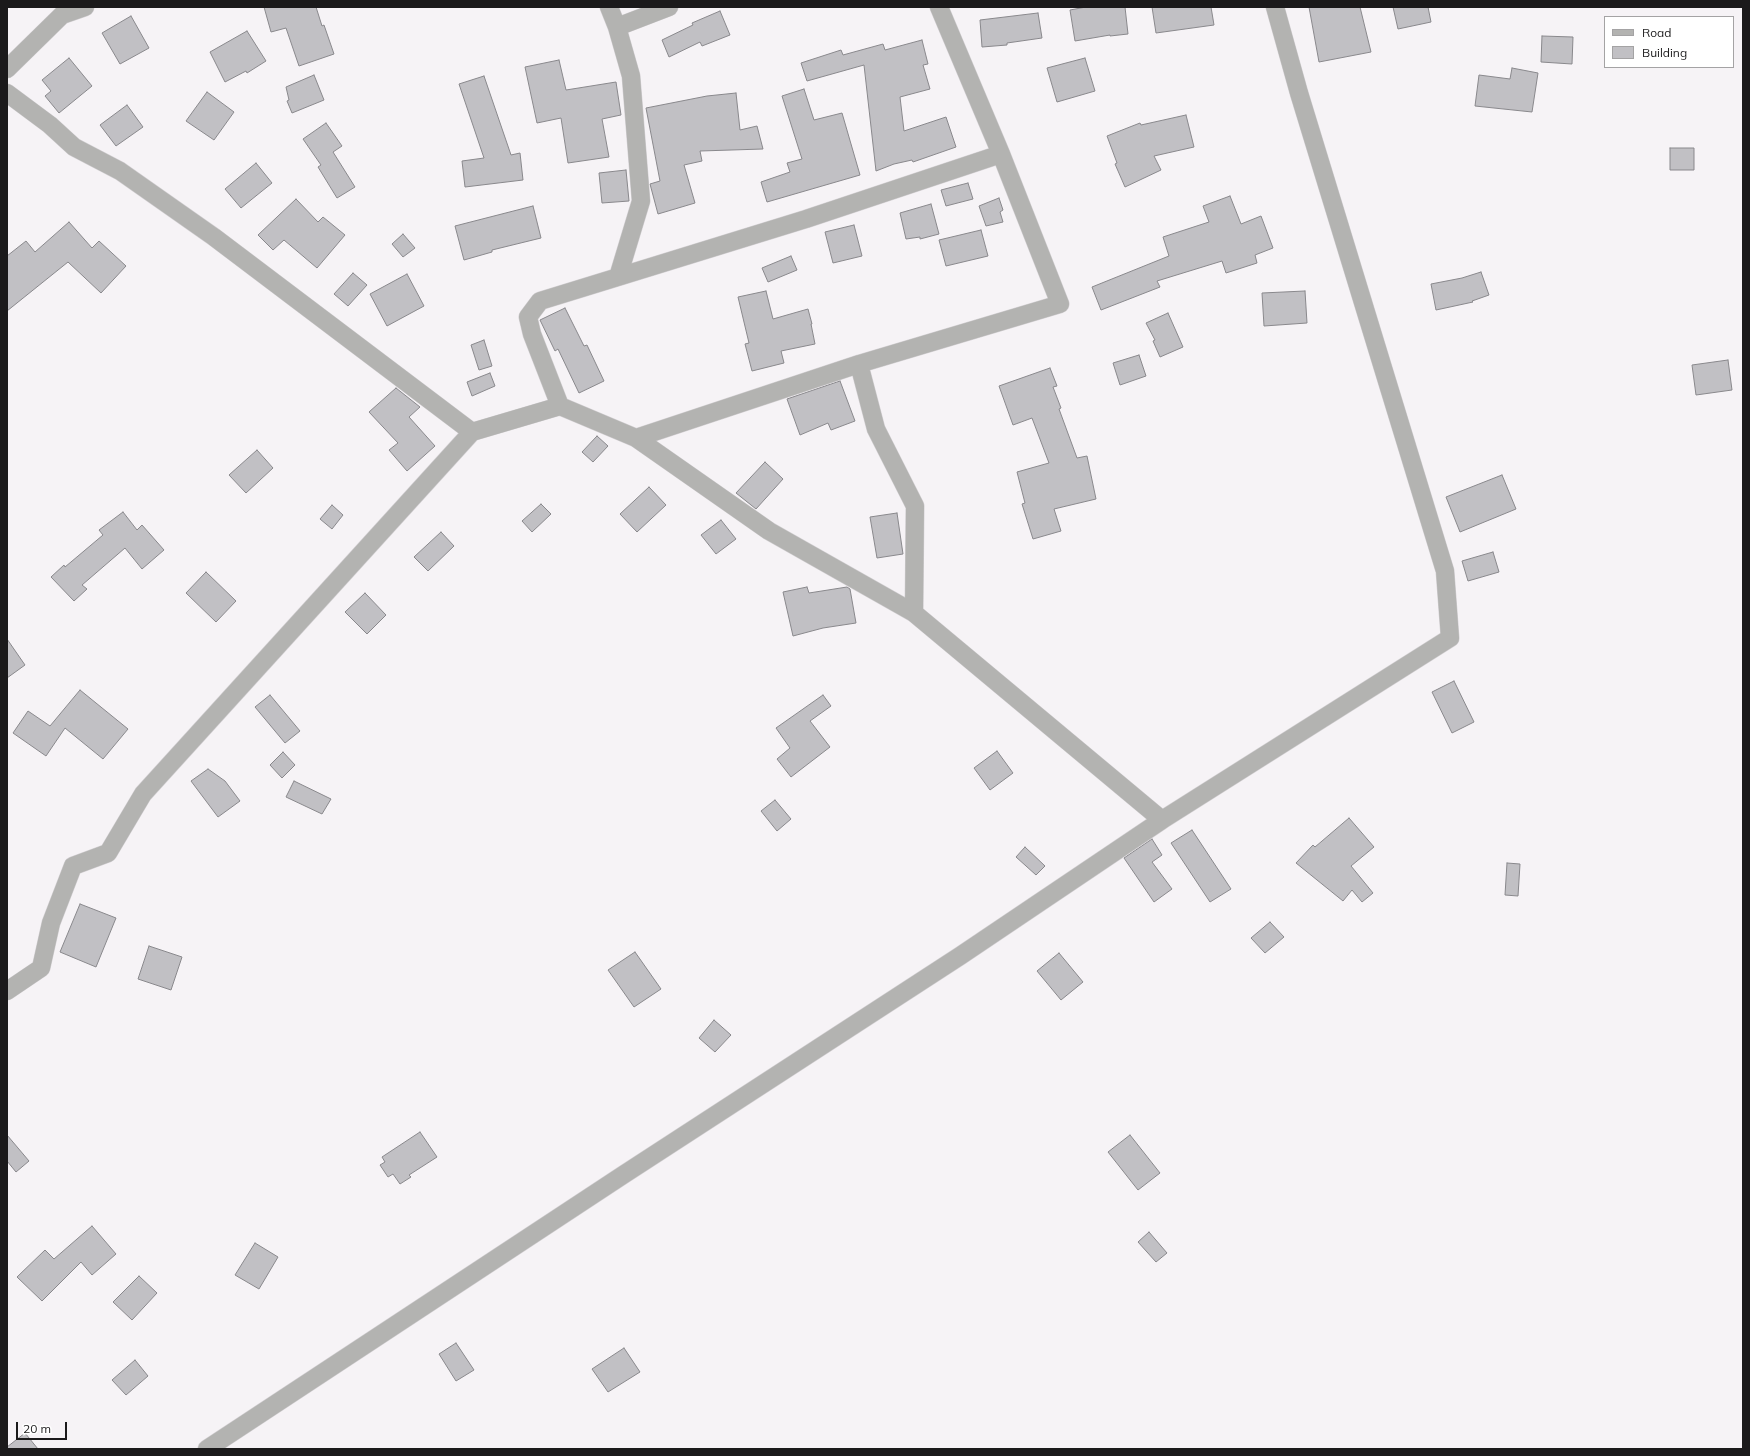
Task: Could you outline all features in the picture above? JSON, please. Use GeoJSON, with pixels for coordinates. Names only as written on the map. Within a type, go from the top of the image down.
{"type":"FeatureCollection","features":[{"type":"Feature","properties":{"kind":"street"},"geometry":{"type":"LineString","coordinates":[[7,69],[61,11],[85,7]]}},
{"type":"Feature","properties":{"kind":"street"},"geometry":{"type":"LineString","coordinates":[[609,7],[617,27],[631,76],[641,200],[618,277]]}},
{"type":"Feature","properties":{"kind":"street"},"geometry":{"type":"LineString","coordinates":[[617,27],[669,7]]}},
{"type":"Feature","properties":{"kind":"street"},"geometry":{"type":"LineString","coordinates":[[636,438],[859,364],[1060,304],[1001,154],[939,7]]}},
{"type":"Feature","properties":{"kind":"street"},"geometry":{"type":"LineString","coordinates":[[207,1449],[623,1175],[960,956],[1162,820],[1450,638],[1445,571],[1299,93],[1275,7]]}},
{"type":"Feature","properties":{"kind":"street"},"geometry":{"type":"LineString","coordinates":[[7,93],[50,125],[74,147],[120,171],[214,237],[472,432]]}},
{"type":"Feature","properties":{"kind":"street"},"geometry":{"type":"LineString","coordinates":[[560,406],[532,334],[528,317],[540,301],[806,219],[1001,154]]}},
{"type":"Feature","properties":{"kind":"street"},"geometry":{"type":"LineString","coordinates":[[859,364],[876,429],[915,506],[914,613]]}},
{"type":"Feature","properties":{"kind":"street"},"geometry":{"type":"LineString","coordinates":[[7,991],[41,968],[51,923],[73,866],[108,853],[143,794],[472,432],[560,406],[636,438],[769,532],[914,613],[1162,820]]}},
{"type":"Feature","properties":{"kind":"building"},"geometry":{"type":"Polygon","coordinates":[[[264,7],[316,7],[334,54],[299,66],[286,28],[271,32],[264,7]]]}},
{"type":"Feature","properties":{"kind":"building"},"geometry":{"type":"Polygon","coordinates":[[[1086,7],[1125,7],[1128,34],[1110,35],[1075,41],[1070,10],[1086,7]]]}},
{"type":"Feature","properties":{"kind":"building"},"geometry":{"type":"Polygon","coordinates":[[[1152,7],[1211,7],[1214,25],[1156,33],[1152,7]]]}},
{"type":"Feature","properties":{"kind":"building"},"geometry":{"type":"Polygon","coordinates":[[[1309,7],[1360,7],[1371,52],[1319,62],[1309,7]]]}},
{"type":"Feature","properties":{"kind":"building"},"geometry":{"type":"Polygon","coordinates":[[[1393,7],[1428,7],[1431,22],[1398,29],[1393,7]]]}},
{"type":"Feature","properties":{"kind":"building"},"geometry":{"type":"Polygon","coordinates":[[[720,11],[730,35],[702,46],[700,42],[669,57],[662,40],[693,25],[692,23],[720,11]]]}},
{"type":"Feature","properties":{"kind":"building"},"geometry":{"type":"Polygon","coordinates":[[[1038,13],[1042,38],[1007,43],[1007,45],[982,47],[980,20],[1038,13]]]}},
{"type":"Feature","properties":{"kind":"building"},"geometry":{"type":"Polygon","coordinates":[[[131,16],[149,48],[120,64],[102,33],[131,16]]]}},
{"type":"Feature","properties":{"kind":"building"},"geometry":{"type":"Polygon","coordinates":[[[247,31],[266,61],[247,73],[246,71],[225,82],[210,52],[247,31]]]}},
{"type":"Feature","properties":{"kind":"building"},"geometry":{"type":"Polygon","coordinates":[[[1542,36],[1573,37],[1572,64],[1541,62],[1542,36]]]}},
{"type":"Feature","properties":{"kind":"building"},"geometry":{"type":"Polygon","coordinates":[[[922,40],[928,64],[923,65],[930,89],[900,97],[904,131],[946,117],[956,147],[913,162],[912,160],[894,164],[876,171],[864,65],[807,81],[801,63],[841,50],[843,55],[883,44],[885,50],[922,40]]]}},
{"type":"Feature","properties":{"kind":"building"},"geometry":{"type":"Polygon","coordinates":[[[69,58],[92,86],[59,113],[45,96],[51,91],[42,80],[69,58]]]}},
{"type":"Feature","properties":{"kind":"building"},"geometry":{"type":"Polygon","coordinates":[[[1085,58],[1095,91],[1057,102],[1047,68],[1085,58]]]}},
{"type":"Feature","properties":{"kind":"building"},"geometry":{"type":"Polygon","coordinates":[[[559,60],[566,90],[616,82],[621,115],[602,119],[609,157],[568,163],[561,118],[537,123],[525,67],[559,60]]]}},
{"type":"Feature","properties":{"kind":"building"},"geometry":{"type":"Polygon","coordinates":[[[1512,68],[1538,73],[1532,112],[1475,106],[1479,75],[1510,79],[1512,68]]]}},
{"type":"Feature","properties":{"kind":"building"},"geometry":{"type":"Polygon","coordinates":[[[314,75],[324,100],[292,113],[287,101],[289,100],[286,87],[314,75]]]}},
{"type":"Feature","properties":{"kind":"building"},"geometry":{"type":"Polygon","coordinates":[[[484,76],[511,155],[520,153],[523,180],[465,187],[462,161],[484,158],[459,84],[484,76]]]}},
{"type":"Feature","properties":{"kind":"building"},"geometry":{"type":"Polygon","coordinates":[[[804,89],[814,120],[842,113],[860,175],[767,202],[761,182],[790,172],[787,163],[802,159],[782,96],[804,89]]]}},
{"type":"Feature","properties":{"kind":"building"},"geometry":{"type":"Polygon","coordinates":[[[207,92],[234,112],[214,140],[186,121],[207,92]]]}},
{"type":"Feature","properties":{"kind":"building"},"geometry":{"type":"Polygon","coordinates":[[[736,93],[740,130],[757,126],[763,149],[700,151],[702,161],[684,165],[695,203],[658,214],[650,184],[660,181],[646,108],[707,96],[736,93]]]}},
{"type":"Feature","properties":{"kind":"building"},"geometry":{"type":"Polygon","coordinates":[[[127,105],[143,127],[116,146],[100,125],[127,105]]]}},
{"type":"Feature","properties":{"kind":"building"},"geometry":{"type":"Polygon","coordinates":[[[1186,115],[1194,147],[1154,156],[1161,170],[1125,187],[1115,164],[1117,163],[1107,136],[1140,123],[1141,125],[1186,115]]]}},
{"type":"Feature","properties":{"kind":"building"},"geometry":{"type":"Polygon","coordinates":[[[326,123],[342,146],[333,152],[355,187],[337,198],[318,167],[321,165],[303,139],[326,123]]]}},
{"type":"Feature","properties":{"kind":"building"},"geometry":{"type":"Polygon","coordinates":[[[1670,148],[1694,148],[1694,170],[1670,170],[1670,148]]]}},
{"type":"Feature","properties":{"kind":"building"},"geometry":{"type":"Polygon","coordinates":[[[256,163],[272,183],[241,208],[225,189],[256,163]]]}},
{"type":"Feature","properties":{"kind":"building"},"geometry":{"type":"Polygon","coordinates":[[[626,170],[629,201],[602,203],[599,173],[626,170]]]}},
{"type":"Feature","properties":{"kind":"building"},"geometry":{"type":"Polygon","coordinates":[[[968,183],[973,199],[946,206],[941,190],[968,183]]]}},
{"type":"Feature","properties":{"kind":"building"},"geometry":{"type":"Polygon","coordinates":[[[1230,196],[1241,224],[1261,216],[1273,248],[1255,255],[1257,263],[1226,273],[1222,261],[1157,281],[1160,287],[1101,310],[1092,287],[1169,256],[1163,237],[1209,222],[1203,206],[1230,196]]]}},
{"type":"Feature","properties":{"kind":"building"},"geometry":{"type":"Polygon","coordinates":[[[999,198],[1003,210],[1000,212],[1003,222],[986,226],[979,206],[999,198]]]}},
{"type":"Feature","properties":{"kind":"building"},"geometry":{"type":"Polygon","coordinates":[[[296,199],[318,222],[323,217],[345,235],[317,268],[284,240],[273,250],[258,235],[296,199]]]}},
{"type":"Feature","properties":{"kind":"building"},"geometry":{"type":"Polygon","coordinates":[[[931,204],[939,234],[920,239],[920,237],[906,239],[900,213],[931,204]]]}},
{"type":"Feature","properties":{"kind":"building"},"geometry":{"type":"Polygon","coordinates":[[[533,206],[541,238],[492,250],[492,252],[464,260],[455,226],[533,206]]]}},
{"type":"Feature","properties":{"kind":"building"},"geometry":{"type":"Polygon","coordinates":[[[69,222],[92,248],[99,241],[126,266],[101,293],[68,262],[7,311],[7,256],[26,241],[35,252],[69,222]]]}},
{"type":"Feature","properties":{"kind":"building"},"geometry":{"type":"Polygon","coordinates":[[[854,225],[862,256],[833,263],[825,232],[854,225]]]}},
{"type":"Feature","properties":{"kind":"building"},"geometry":{"type":"Polygon","coordinates":[[[981,230],[988,256],[946,266],[939,240],[981,230]]]}},
{"type":"Feature","properties":{"kind":"building"},"geometry":{"type":"Polygon","coordinates":[[[403,234],[415,248],[403,257],[392,244],[403,234]]]}},
{"type":"Feature","properties":{"kind":"building"},"geometry":{"type":"Polygon","coordinates":[[[791,256],[797,270],[768,282],[762,268],[791,256]]]}},
{"type":"Feature","properties":{"kind":"building"},"geometry":{"type":"Polygon","coordinates":[[[1481,272],[1489,295],[1472,301],[1473,302],[1436,310],[1431,284],[1462,278],[1481,272]]]}},
{"type":"Feature","properties":{"kind":"building"},"geometry":{"type":"Polygon","coordinates":[[[353,273],[367,285],[348,306],[334,294],[353,273]]]}},
{"type":"Feature","properties":{"kind":"building"},"geometry":{"type":"Polygon","coordinates":[[[407,274],[424,306],[387,326],[370,294],[407,274]]]}},
{"type":"Feature","properties":{"kind":"building"},"geometry":{"type":"Polygon","coordinates":[[[766,291],[773,319],[808,309],[815,344],[781,351],[784,363],[752,371],[745,344],[749,343],[738,297],[766,291]]]}},
{"type":"Feature","properties":{"kind":"building"},"geometry":{"type":"Polygon","coordinates":[[[1305,291],[1307,323],[1264,326],[1262,293],[1305,291]]]}},
{"type":"Feature","properties":{"kind":"building"},"geometry":{"type":"Polygon","coordinates":[[[565,308],[584,346],[587,345],[604,381],[579,393],[558,349],[555,351],[540,320],[565,308]]]}},
{"type":"Feature","properties":{"kind":"building"},"geometry":{"type":"Polygon","coordinates":[[[1168,313],[1183,347],[1160,357],[1153,341],[1155,340],[1146,323],[1168,313]]]}},
{"type":"Feature","properties":{"kind":"building"},"geometry":{"type":"Polygon","coordinates":[[[484,340],[492,366],[479,370],[471,345],[484,340]]]}},
{"type":"Feature","properties":{"kind":"building"},"geometry":{"type":"Polygon","coordinates":[[[1139,355],[1146,376],[1120,385],[1113,363],[1139,355]]]}},
{"type":"Feature","properties":{"kind":"building"},"geometry":{"type":"Polygon","coordinates":[[[1728,360],[1732,390],[1696,395],[1692,365],[1728,360]]]}},
{"type":"Feature","properties":{"kind":"building"},"geometry":{"type":"Polygon","coordinates":[[[1050,368],[1057,386],[1053,387],[1061,408],[1059,409],[1077,458],[1087,456],[1096,499],[1054,509],[1061,531],[1033,539],[1022,504],[1025,503],[1017,472],[1049,463],[1032,418],[1013,425],[999,386],[1050,368]]]}},
{"type":"Feature","properties":{"kind":"building"},"geometry":{"type":"Polygon","coordinates":[[[490,373],[495,386],[472,396],[467,382],[490,373]]]}},
{"type":"Feature","properties":{"kind":"building"},"geometry":{"type":"Polygon","coordinates":[[[840,381],[855,421],[831,430],[828,423],[800,435],[787,399],[840,381]]]}},
{"type":"Feature","properties":{"kind":"building"},"geometry":{"type":"Polygon","coordinates":[[[396,388],[420,407],[409,417],[435,446],[407,471],[389,450],[398,443],[369,412],[396,388]]]}},
{"type":"Feature","properties":{"kind":"building"},"geometry":{"type":"Polygon","coordinates":[[[597,436],[608,446],[593,462],[582,452],[597,436]]]}},
{"type":"Feature","properties":{"kind":"building"},"geometry":{"type":"Polygon","coordinates":[[[257,450],[273,468],[246,493],[229,475],[257,450]]]}},
{"type":"Feature","properties":{"kind":"building"},"geometry":{"type":"Polygon","coordinates":[[[765,462],[783,479],[756,509],[736,493],[765,462]]]}},
{"type":"Feature","properties":{"kind":"building"},"geometry":{"type":"Polygon","coordinates":[[[1502,475],[1516,509],[1460,532],[1446,497],[1502,475]]]}},
{"type":"Feature","properties":{"kind":"building"},"geometry":{"type":"Polygon","coordinates":[[[649,487],[666,505],[637,532],[620,514],[649,487]]]}},
{"type":"Feature","properties":{"kind":"building"},"geometry":{"type":"Polygon","coordinates":[[[541,504],[551,514],[532,532],[522,521],[541,504]]]}},
{"type":"Feature","properties":{"kind":"building"},"geometry":{"type":"Polygon","coordinates":[[[332,505],[343,515],[332,529],[320,519],[332,505]]]}},
{"type":"Feature","properties":{"kind":"building"},"geometry":{"type":"Polygon","coordinates":[[[123,512],[137,530],[142,525],[164,550],[142,569],[125,548],[82,585],[87,589],[74,601],[51,577],[103,535],[99,530],[123,512]]]}},
{"type":"Feature","properties":{"kind":"building"},"geometry":{"type":"Polygon","coordinates":[[[897,513],[903,554],[877,558],[870,517],[897,513]]]}},
{"type":"Feature","properties":{"kind":"building"},"geometry":{"type":"Polygon","coordinates":[[[721,520],[736,539],[716,554],[701,535],[721,520]]]}},
{"type":"Feature","properties":{"kind":"building"},"geometry":{"type":"Polygon","coordinates":[[[441,532],[454,546],[428,571],[414,557],[441,532]]]}},
{"type":"Feature","properties":{"kind":"building"},"geometry":{"type":"Polygon","coordinates":[[[1493,552],[1499,572],[1468,581],[1462,561],[1493,552]]]}},
{"type":"Feature","properties":{"kind":"building"},"geometry":{"type":"Polygon","coordinates":[[[206,572],[236,601],[216,622],[186,593],[206,572]]]}},
{"type":"Feature","properties":{"kind":"building"},"geometry":{"type":"Polygon","coordinates":[[[807,587],[809,593],[847,587],[850,589],[856,623],[823,628],[793,636],[783,592],[807,587]]]}},
{"type":"Feature","properties":{"kind":"building"},"geometry":{"type":"Polygon","coordinates":[[[365,593],[386,615],[367,634],[345,612],[365,593]]]}},
{"type":"Feature","properties":{"kind":"building"},"geometry":{"type":"Polygon","coordinates":[[[7,639],[25,665],[7,678],[7,639]]]}},
{"type":"Feature","properties":{"kind":"building"},"geometry":{"type":"Polygon","coordinates":[[[1454,681],[1474,722],[1452,733],[1432,692],[1454,681]]]}},
{"type":"Feature","properties":{"kind":"building"},"geometry":{"type":"Polygon","coordinates":[[[80,690],[128,729],[103,759],[65,728],[46,756],[13,733],[28,711],[50,726],[80,690]]]}},
{"type":"Feature","properties":{"kind":"building"},"geometry":{"type":"Polygon","coordinates":[[[270,695],[300,731],[285,743],[255,707],[270,695]]]}},
{"type":"Feature","properties":{"kind":"building"},"geometry":{"type":"Polygon","coordinates":[[[823,695],[831,706],[810,721],[830,747],[791,777],[777,759],[790,748],[776,728],[823,695]]]}},
{"type":"Feature","properties":{"kind":"building"},"geometry":{"type":"Polygon","coordinates":[[[997,751],[1013,773],[990,790],[974,768],[997,751]]]}},
{"type":"Feature","properties":{"kind":"building"},"geometry":{"type":"Polygon","coordinates":[[[283,752],[295,765],[282,778],[270,765],[283,752]]]}},
{"type":"Feature","properties":{"kind":"building"},"geometry":{"type":"Polygon","coordinates":[[[208,769],[225,781],[240,801],[218,817],[191,781],[208,769]]]}},
{"type":"Feature","properties":{"kind":"building"},"geometry":{"type":"Polygon","coordinates":[[[294,781],[331,799],[322,814],[286,797],[294,781]]]}},
{"type":"Feature","properties":{"kind":"building"},"geometry":{"type":"Polygon","coordinates":[[[775,800],[791,819],[777,831],[761,811],[775,800]]]}},
{"type":"Feature","properties":{"kind":"building"},"geometry":{"type":"Polygon","coordinates":[[[1349,818],[1374,847],[1351,866],[1373,893],[1362,902],[1352,890],[1343,901],[1296,863],[1313,845],[1315,847],[1349,818]]]}},
{"type":"Feature","properties":{"kind":"building"},"geometry":{"type":"Polygon","coordinates":[[[1192,830],[1231,889],[1210,902],[1171,843],[1192,830]]]}},
{"type":"Feature","properties":{"kind":"building"},"geometry":{"type":"Polygon","coordinates":[[[1152,839],[1162,855],[1152,862],[1172,889],[1154,902],[1124,858],[1152,839]]]}},
{"type":"Feature","properties":{"kind":"building"},"geometry":{"type":"Polygon","coordinates":[[[1025,847],[1045,866],[1036,875],[1016,857],[1025,847]]]}},
{"type":"Feature","properties":{"kind":"building"},"geometry":{"type":"Polygon","coordinates":[[[1507,863],[1520,864],[1518,896],[1505,895],[1507,863]]]}},
{"type":"Feature","properties":{"kind":"building"},"geometry":{"type":"Polygon","coordinates":[[[80,904],[116,918],[96,967],[60,952],[80,904]]]}},
{"type":"Feature","properties":{"kind":"building"},"geometry":{"type":"Polygon","coordinates":[[[1270,922],[1284,937],[1265,953],[1251,938],[1270,922]]]}},
{"type":"Feature","properties":{"kind":"building"},"geometry":{"type":"Polygon","coordinates":[[[149,946],[182,957],[171,990],[138,979],[149,946]]]}},
{"type":"Feature","properties":{"kind":"building"},"geometry":{"type":"Polygon","coordinates":[[[635,952],[661,989],[634,1007],[608,970],[635,952]]]}},
{"type":"Feature","properties":{"kind":"building"},"geometry":{"type":"Polygon","coordinates":[[[1059,953],[1083,982],[1061,1000],[1037,971],[1059,953]]]}},
{"type":"Feature","properties":{"kind":"building"},"geometry":{"type":"Polygon","coordinates":[[[714,1020],[731,1035],[715,1052],[699,1038],[714,1020]]]}},
{"type":"Feature","properties":{"kind":"building"},"geometry":{"type":"Polygon","coordinates":[[[420,1132],[437,1157],[409,1175],[411,1177],[400,1184],[393,1174],[388,1177],[380,1165],[385,1162],[382,1157],[420,1132]]]}},
{"type":"Feature","properties":{"kind":"building"},"geometry":{"type":"Polygon","coordinates":[[[7,1135],[29,1161],[16,1172],[7,1161],[7,1135]]]}},
{"type":"Feature","properties":{"kind":"building"},"geometry":{"type":"Polygon","coordinates":[[[1130,1135],[1160,1173],[1138,1190],[1108,1152],[1130,1135]]]}},
{"type":"Feature","properties":{"kind":"building"},"geometry":{"type":"Polygon","coordinates":[[[92,1226],[116,1254],[92,1275],[81,1262],[42,1301],[17,1277],[45,1250],[54,1259],[92,1226]]]}},
{"type":"Feature","properties":{"kind":"building"},"geometry":{"type":"Polygon","coordinates":[[[1149,1232],[1167,1253],[1156,1262],[1138,1242],[1149,1232]]]}},
{"type":"Feature","properties":{"kind":"building"},"geometry":{"type":"Polygon","coordinates":[[[255,1243],[278,1257],[259,1289],[235,1275],[255,1243]]]}},
{"type":"Feature","properties":{"kind":"building"},"geometry":{"type":"Polygon","coordinates":[[[139,1276],[157,1293],[132,1320],[113,1302],[139,1276]]]}},
{"type":"Feature","properties":{"kind":"building"},"geometry":{"type":"Polygon","coordinates":[[[456,1343],[474,1370],[456,1381],[439,1354],[456,1343]]]}},
{"type":"Feature","properties":{"kind":"building"},"geometry":{"type":"Polygon","coordinates":[[[624,1348],[640,1372],[608,1392],[592,1369],[624,1348]]]}},
{"type":"Feature","properties":{"kind":"building"},"geometry":{"type":"Polygon","coordinates":[[[135,1360],[148,1376],[126,1395],[112,1380],[135,1360]]]}},
{"type":"Feature","properties":{"kind":"building"},"geometry":{"type":"Polygon","coordinates":[[[25,1433],[38,1449],[7,1449],[7,1447],[25,1433]]]}}]}
